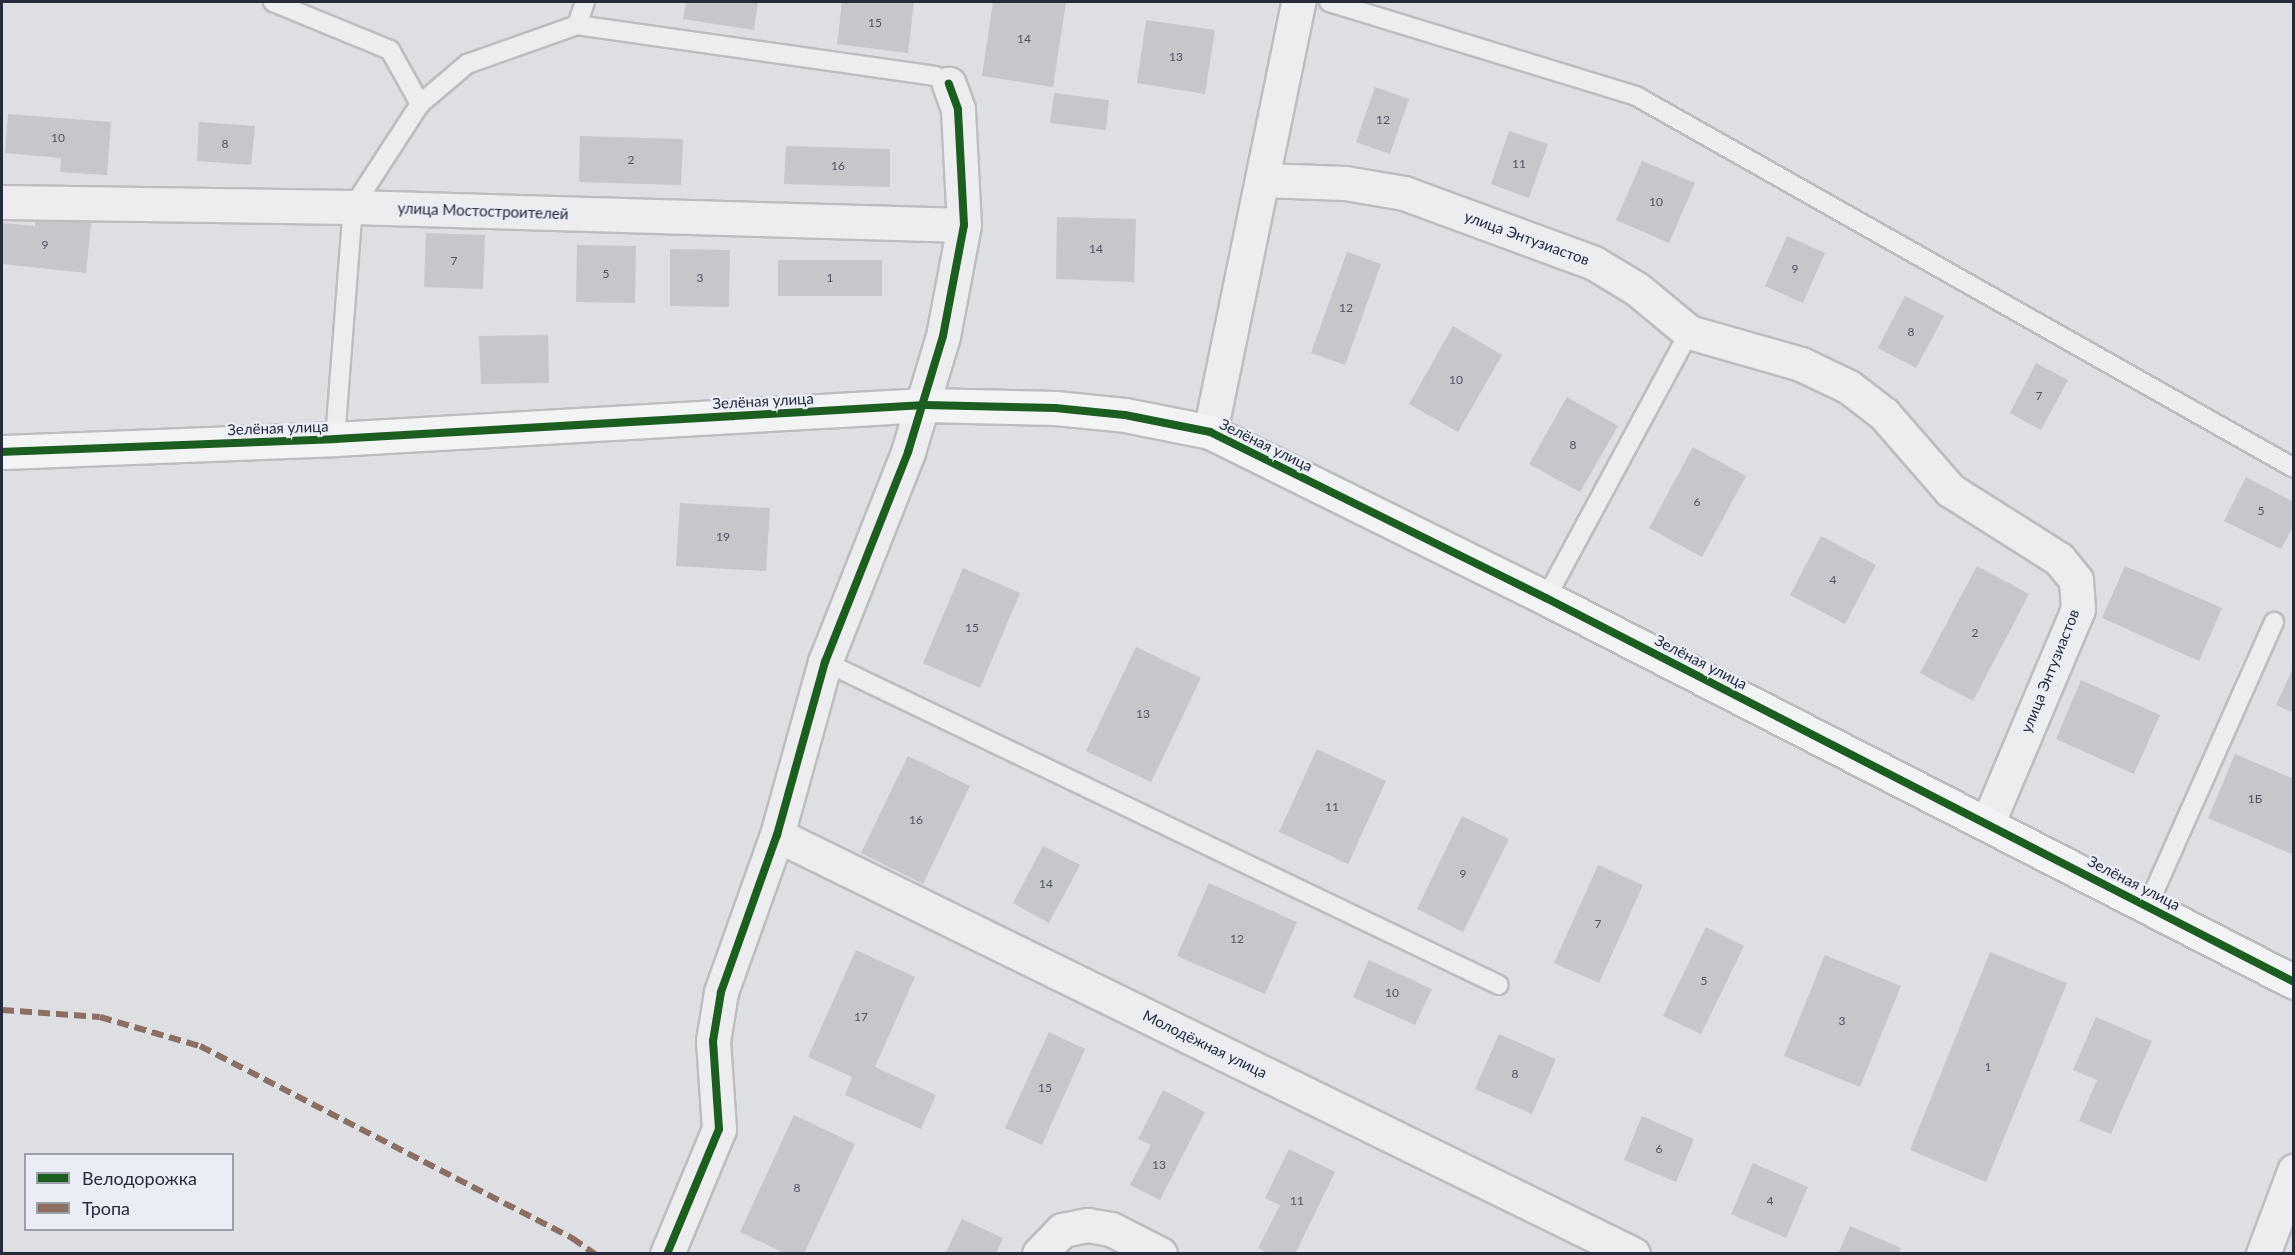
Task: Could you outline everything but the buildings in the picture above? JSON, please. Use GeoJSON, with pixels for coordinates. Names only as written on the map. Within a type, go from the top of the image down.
{"type":"FeatureCollection","features":[{"type":"Feature","properties":{"kind":"street"},"geometry":{"type":"LineString","coordinates":[[1210,432],[1298,2]]}},
{"type":"Feature","properties":{"kind":"street"},"geometry":{"type":"LineString","coordinates":[[667,1254],[719,1129],[713,1041],[721,992],[777,835],[825,662],[925,405],[943,336],[964,225],[958,109],[949,84]]}},
{"type":"Feature","properties":{"kind":"street","name":"улица Энтузиастов"},"geometry":{"type":"LineString","coordinates":[[1263,180],[1345,183],[1404,193],[1594,263],[1637,289],[1689,332],[1801,364],[1849,387],[1884,414],[1950,490],[2059,559],[2076,580],[2078,609],[1988,824]]}},
{"type":"Feature","properties":{"kind":"street","name":"улица Мостостроителей"},"geometry":{"type":"LineString","coordinates":[[2,202],[353,207],[964,225]]}},
{"type":"Feature","properties":{"kind":"street","name":"Зелёная улица"},"geometry":{"type":"LineString","coordinates":[[2,452],[336,440],[925,405],[1102,412],[1210,432],[1546,598],[2148,905],[2294,982]]}},
{"type":"Feature","properties":{"kind":"street","name":"Молодёжная улица"},"geometry":{"type":"LineString","coordinates":[[777,835],[1633,1254]]}},
{"type":"Feature","properties":{"kind":"street"},"geometry":{"type":"LineString","coordinates":[[2263,1254],[2294,1171]]}},
{"type":"Feature","properties":{"kind":"street"},"geometry":{"type":"LineString","coordinates":[[1039,1254],[1062,1230],[1088,1225],[1111,1229],[1160,1254]]}},
{"type":"Feature","properties":{"kind":"lane"},"geometry":{"type":"LineString","coordinates":[[273,2],[390,50],[420,104]]}},
{"type":"Feature","properties":{"kind":"lane"},"geometry":{"type":"LineString","coordinates":[[577,25],[585,2]]}},
{"type":"Feature","properties":{"kind":"lane"},"geometry":{"type":"LineString","coordinates":[[1329,2],[1636,96],[2294,468]]}},
{"type":"Feature","properties":{"kind":"lane"},"geometry":{"type":"LineString","coordinates":[[336,440],[353,207],[420,104],[467,64],[577,25],[935,76],[949,84]]}},
{"type":"Feature","properties":{"kind":"lane"},"geometry":{"type":"LineString","coordinates":[[1546,598],[1689,332]]}},
{"type":"Feature","properties":{"kind":"lane"},"geometry":{"type":"LineString","coordinates":[[2148,905],[2274,622]]}},
{"type":"Feature","properties":{"kind":"lane"},"geometry":{"type":"LineString","coordinates":[[825,662],[1499,985]]}},
{"type":"Feature","properties":{"kind":"marked path"},"geometry":{"type":"LineString","coordinates":[[2,1010],[100,1017],[200,1046],[572,1238],[595,1254]]}},
{"type":"Feature","properties":{"kind":"cycle path"},"geometry":{"type":"LineString","coordinates":[[667,1254],[719,1129],[713,1041],[721,992],[777,835],[825,662],[908,452],[943,336],[964,225],[958,109],[949,84]]}},
{"type":"Feature","properties":{"kind":"cycle path"},"geometry":{"type":"LineString","coordinates":[[2,452],[335,439],[925,405],[1055,408],[1125,415],[1210,432],[1546,598],[2294,982]]}}]}
